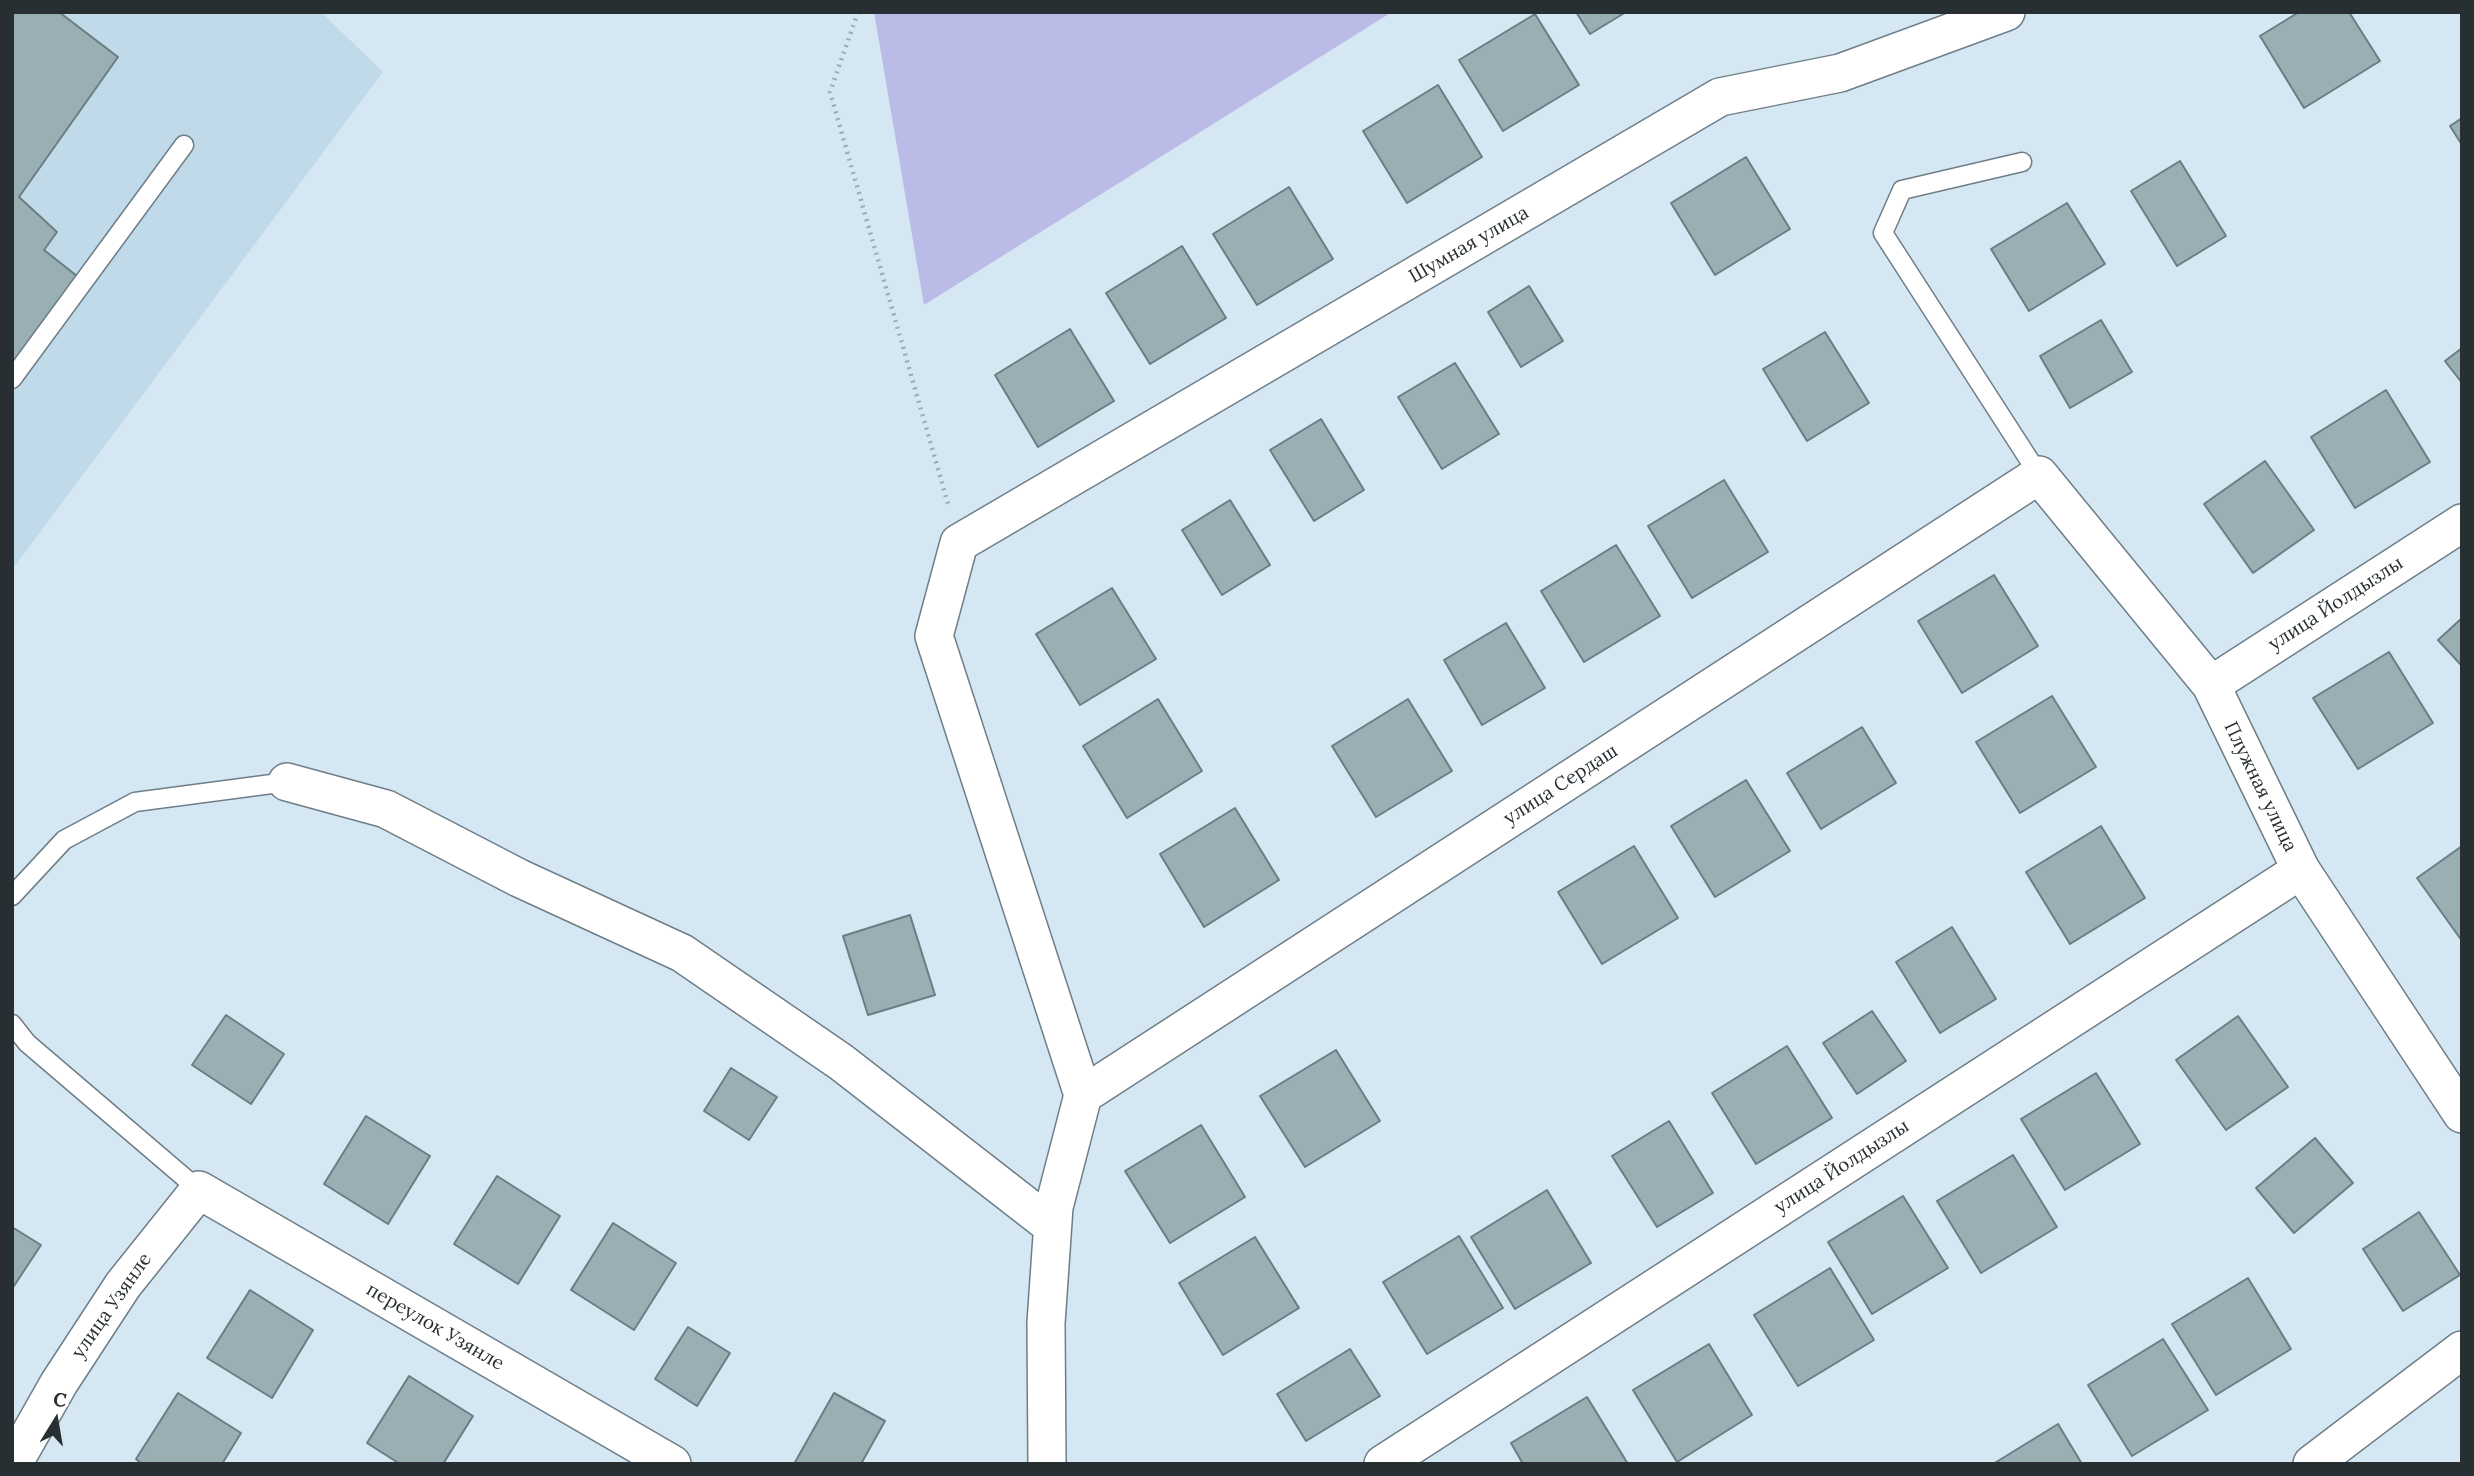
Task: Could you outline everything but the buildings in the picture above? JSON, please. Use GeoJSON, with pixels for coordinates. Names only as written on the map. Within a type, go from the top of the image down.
{"type":"FeatureCollection","features":[{"type":"Feature","properties":{"kind":"street","name":"Шумная улица"},"geometry":{"type":"LineString","coordinates":[[959,543],[1720,97],[1840,73],[2006,12]]}},
{"type":"Feature","properties":{"kind":"street","name":"Плужная улица"},"geometry":{"type":"LineString","coordinates":[[2039,475],[2211,685],[2301,870],[2462,1115]]}},
{"type":"Feature","properties":{"kind":"street","name":"улица Сердаш"},"geometry":{"type":"LineString","coordinates":[[1083,1095],[2039,475]]}},
{"type":"Feature","properties":{"kind":"street","name":"улица Йолдызлы"},"geometry":{"type":"LineString","coordinates":[[2211,685],[2462,523]]}},
{"type":"Feature","properties":{"kind":"street"},"geometry":{"type":"LineString","coordinates":[[959,543],[934,636],[1083,1095],[1054,1207],[1052,1226],[1046,1323],[1047,1464]]}},
{"type":"Feature","properties":{"kind":"street"},"geometry":{"type":"LineString","coordinates":[[287,782],[386,809],[519,878],[682,953],[841,1062],[1052,1226]]}},
{"type":"Feature","properties":{"kind":"street","name":"улица Йолдызлы"},"geometry":{"type":"LineString","coordinates":[[1383,1464],[2301,870]]}},
{"type":"Feature","properties":{"kind":"street","name":"улица Узянле"},"geometry":{"type":"LineString","coordinates":[[13,1464],[59,1383],[123,1285],[199,1191]]}},
{"type":"Feature","properties":{"kind":"street","name":"переулок Узянле"},"geometry":{"type":"LineString","coordinates":[[199,1191],[672,1464]]}},
{"type":"Feature","properties":{"kind":"street"},"geometry":{"type":"LineString","coordinates":[[2312,1464],[2462,1350]]}},
{"type":"Feature","properties":{"kind":"lane"},"geometry":{"type":"LineString","coordinates":[[12,379],[184,145]]}},
{"type":"Feature","properties":{"kind":"lane"},"geometry":{"type":"LineString","coordinates":[[2022,162],[1902,190],[1883,233],[2039,475]]}},
{"type":"Feature","properties":{"kind":"lane"},"geometry":{"type":"LineString","coordinates":[[12,896],[64,840],[135,802],[287,782]]}},
{"type":"Feature","properties":{"kind":"lane"},"geometry":{"type":"LineString","coordinates":[[12,1024],[27,1043],[199,1191]]}},
{"type":"Feature","properties":{"kind":"path"},"geometry":{"type":"LineString","coordinates":[[858,12],[830,92],[959,543]]}},
{"type":"Feature","properties":{"kind":"shaded area"},"geometry":{"type":"Polygon","coordinates":[[[12,12],[321,12],[383,72],[12,570],[12,12]]]}},
{"type":"Feature","properties":{"kind":"shaded area"},"geometry":{"type":"Polygon","coordinates":[[[874,12],[1392,12],[924,305],[874,12]]]}}]}
